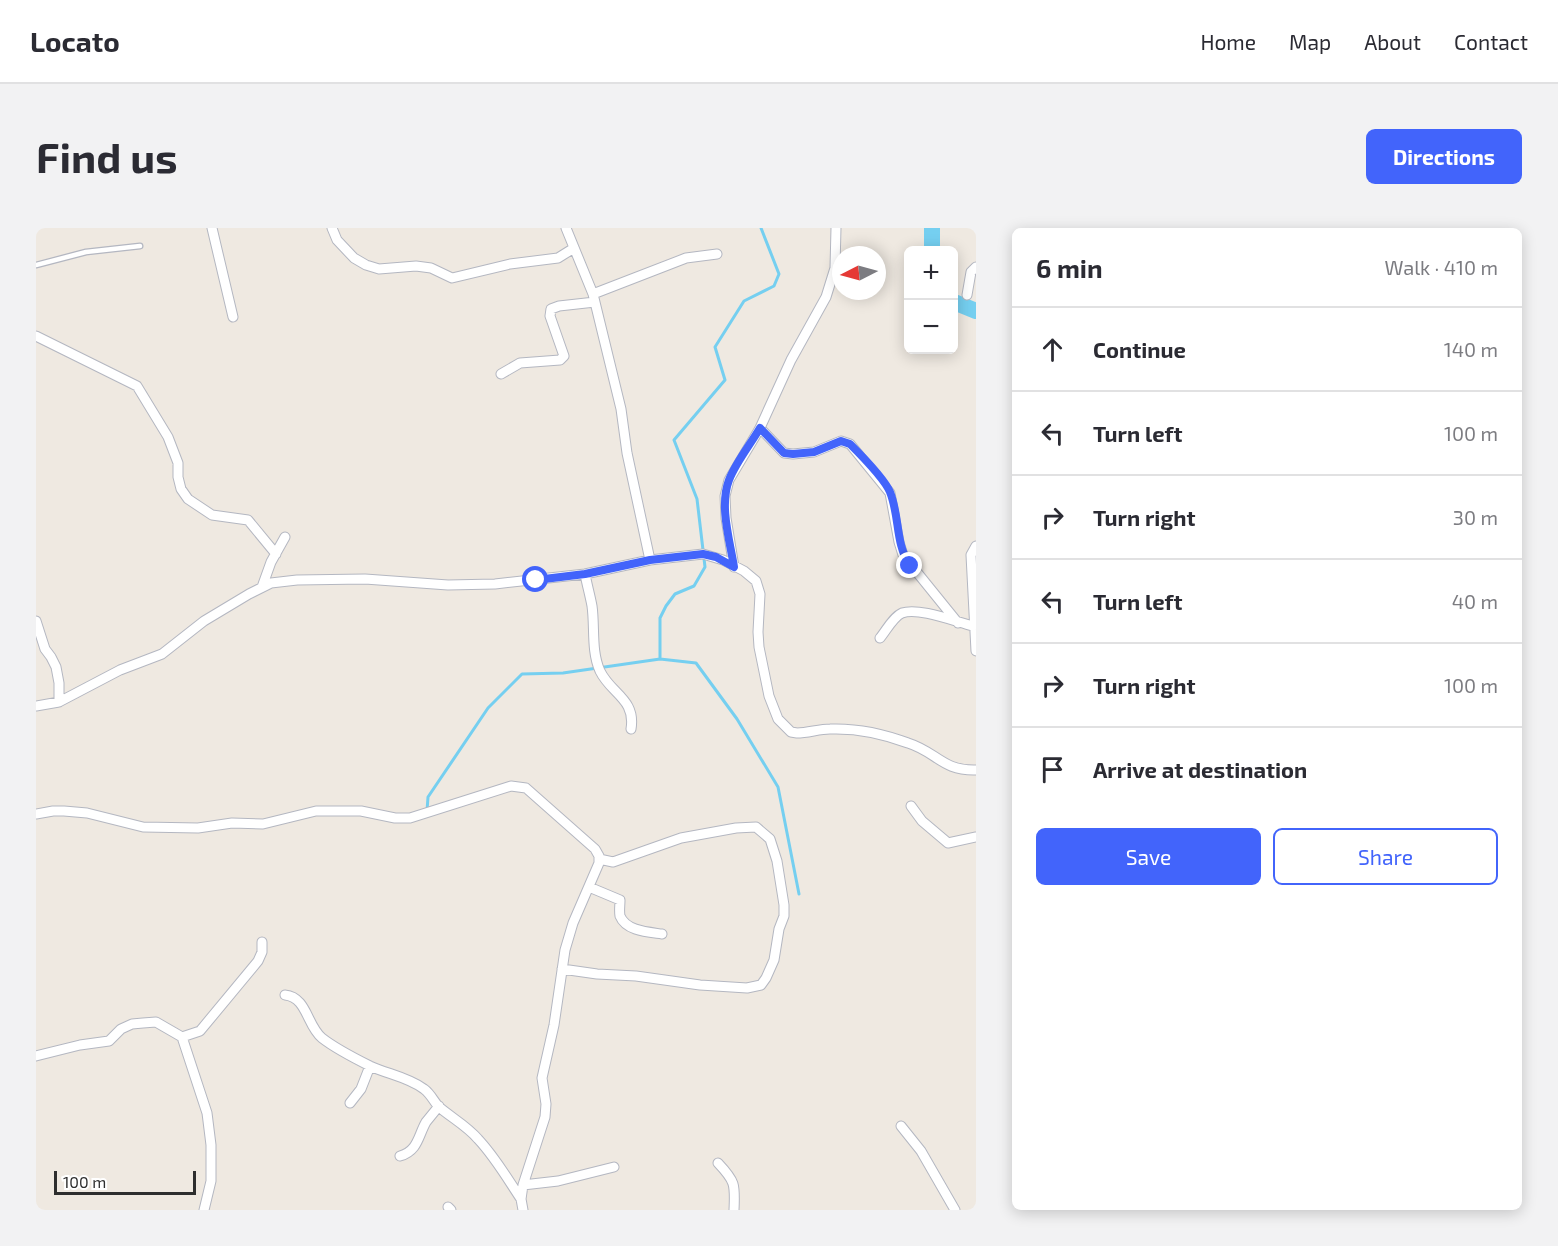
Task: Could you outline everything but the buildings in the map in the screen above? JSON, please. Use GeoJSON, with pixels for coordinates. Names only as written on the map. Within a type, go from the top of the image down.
{"type":"FeatureCollection","features":[{"type":"Feature","properties":{"kind":"street"},"geometry":{"type":"LineString","coordinates":[[212,228],[233,317]]}},
{"type":"Feature","properties":{"kind":"street"},"geometry":{"type":"LineString","coordinates":[[332,228],[337,240],[354,258],[366,265],[379,269],[417,266],[431,268],[452,278],[510,264],[558,258],[574,248]]}},
{"type":"Feature","properties":{"kind":"street"},"geometry":{"type":"LineString","coordinates":[[566,228],[594,298],[621,409],[627,453],[650,560]]}},
{"type":"Feature","properties":{"kind":"street"},"geometry":{"type":"LineString","coordinates":[[734,567],[726,518],[725,496],[729,480],[760,428],[791,360],[832,284],[835,268],[836,228]]}},
{"type":"Feature","properties":{"kind":"street"},"geometry":{"type":"LineString","coordinates":[[501,374],[520,363],[560,360],[564,356],[550,316],[551,309],[594,298],[686,258],[717,254]]}},
{"type":"Feature","properties":{"kind":"street"},"geometry":{"type":"LineString","coordinates":[[967,295],[971,272],[976,267]]}},
{"type":"Feature","properties":{"kind":"street"},"geometry":{"type":"LineString","coordinates":[[36,336],[137,386],[168,437],[178,464],[181,489],[188,499],[212,515],[248,520],[276,554]]}},
{"type":"Feature","properties":{"kind":"street"},"geometry":{"type":"LineString","coordinates":[[760,428],[784,453],[814,452],[841,441],[855,448],[890,493],[903,555],[958,623]]}},
{"type":"Feature","properties":{"kind":"street"},"geometry":{"type":"LineString","coordinates":[[262,587],[285,537]]}},
{"type":"Feature","properties":{"kind":"street"},"geometry":{"type":"LineString","coordinates":[[976,546],[971,555],[976,651]]}},
{"type":"Feature","properties":{"kind":"street"},"geometry":{"type":"LineString","coordinates":[[36,706],[59,702],[120,670],[162,654],[204,621],[262,587],[285,581],[366,579],[467,585],[585,574],[650,560],[703,554],[716,557],[744,571],[756,581],[759,587],[759,647],[769,696],[778,719],[791,732],[843,729],[886,736],[911,744],[950,767],[976,771]]}},
{"type":"Feature","properties":{"kind":"street"},"geometry":{"type":"LineString","coordinates":[[585,574],[592,606],[599,668],[605,680],[625,700],[633,719],[631,729]]}},
{"type":"Feature","properties":{"kind":"street"},"geometry":{"type":"LineString","coordinates":[[880,638],[902,613],[922,613],[973,627]]}},
{"type":"Feature","properties":{"kind":"street"},"geometry":{"type":"LineString","coordinates":[[36,621],[45,649],[56,667],[59,702]]}},
{"type":"Feature","properties":{"kind":"street"},"geometry":{"type":"LineString","coordinates":[[36,814],[64,811],[87,813],[143,827],[198,828],[232,823],[264,824],[316,811],[360,811],[395,818],[410,818],[495,791],[519,786],[526,788],[595,849],[599,859],[573,923],[562,969],[554,1025],[542,1078],[546,1104],[545,1117],[523,1185],[521,1199],[523,1210]]}},
{"type":"Feature","properties":{"kind":"street"},"geometry":{"type":"LineString","coordinates":[[911,806],[922,821],[948,843],[976,837]]}},
{"type":"Feature","properties":{"kind":"street"},"geometry":{"type":"LineString","coordinates":[[562,969],[700,985],[747,988],[760,985],[771,970],[784,915],[784,905],[777,861],[770,839],[756,827],[736,828],[681,838],[614,862],[599,859]]}},
{"type":"Feature","properties":{"kind":"street"},"geometry":{"type":"LineString","coordinates":[[589,887],[620,900],[620,913],[626,923],[633,928],[662,934]]}},
{"type":"Feature","properties":{"kind":"street"},"geometry":{"type":"LineString","coordinates":[[182,1037],[200,1031],[253,968],[262,952],[262,942]]}},
{"type":"Feature","properties":{"kind":"street"},"geometry":{"type":"LineString","coordinates":[[285,995],[293,996],[300,1003],[312,1027],[321,1037],[370,1066],[393,1074],[425,1090],[492,1155],[521,1199]]}},
{"type":"Feature","properties":{"kind":"street"},"geometry":{"type":"LineString","coordinates":[[36,1056],[80,1045],[109,1041],[122,1029],[132,1024],[156,1022],[182,1037],[207,1113],[211,1145],[211,1181],[204,1210]]}},
{"type":"Feature","properties":{"kind":"street"},"geometry":{"type":"LineString","coordinates":[[350,1103],[361,1089],[370,1066]]}},
{"type":"Feature","properties":{"kind":"street"},"geometry":{"type":"LineString","coordinates":[[400,1156],[414,1147],[425,1124],[439,1106]]}},
{"type":"Feature","properties":{"kind":"street"},"geometry":{"type":"LineString","coordinates":[[901,1125],[921,1151],[955,1210]]}},
{"type":"Feature","properties":{"kind":"street"},"geometry":{"type":"LineString","coordinates":[[718,1163],[727,1173],[736,1192],[734,1210]]}},
{"type":"Feature","properties":{"kind":"street"},"geometry":{"type":"LineString","coordinates":[[523,1185],[558,1181],[614,1167]]}},
{"type":"Feature","properties":{"kind":"lane"},"geometry":{"type":"LineString","coordinates":[[36,265],[86,252],[140,246]]}},
{"type":"Feature","properties":{"kind":"waterway"},"geometry":{"type":"LineString","coordinates":[[660,658],[660,618],[675,594],[694,586],[705,567],[697,499],[674,440],[725,380],[715,347],[744,301],[774,286],[779,274],[761,228]]}},
{"type":"Feature","properties":{"kind":"waterway"},"geometry":{"type":"LineString","coordinates":[[932,228],[932,246]]}},
{"type":"Feature","properties":{"kind":"waterway"},"geometry":{"type":"LineString","coordinates":[[958,304],[976,311]]}},
{"type":"Feature","properties":{"kind":"waterway"},"geometry":{"type":"LineString","coordinates":[[427,811],[428,797],[488,708],[522,674],[563,673],[660,659],[696,663],[737,719],[778,787],[799,894]]}},
{"type":"Feature","properties":{"kind":"route"},"geometry":{"type":"LineString","coordinates":[[536,580],[585,574],[650,560],[703,554],[716,557],[734,567],[725,496],[729,480],[760,428],[784,453],[814,452],[841,441],[850,444],[886,485],[890,493],[899,542],[910,566]]}}]}
